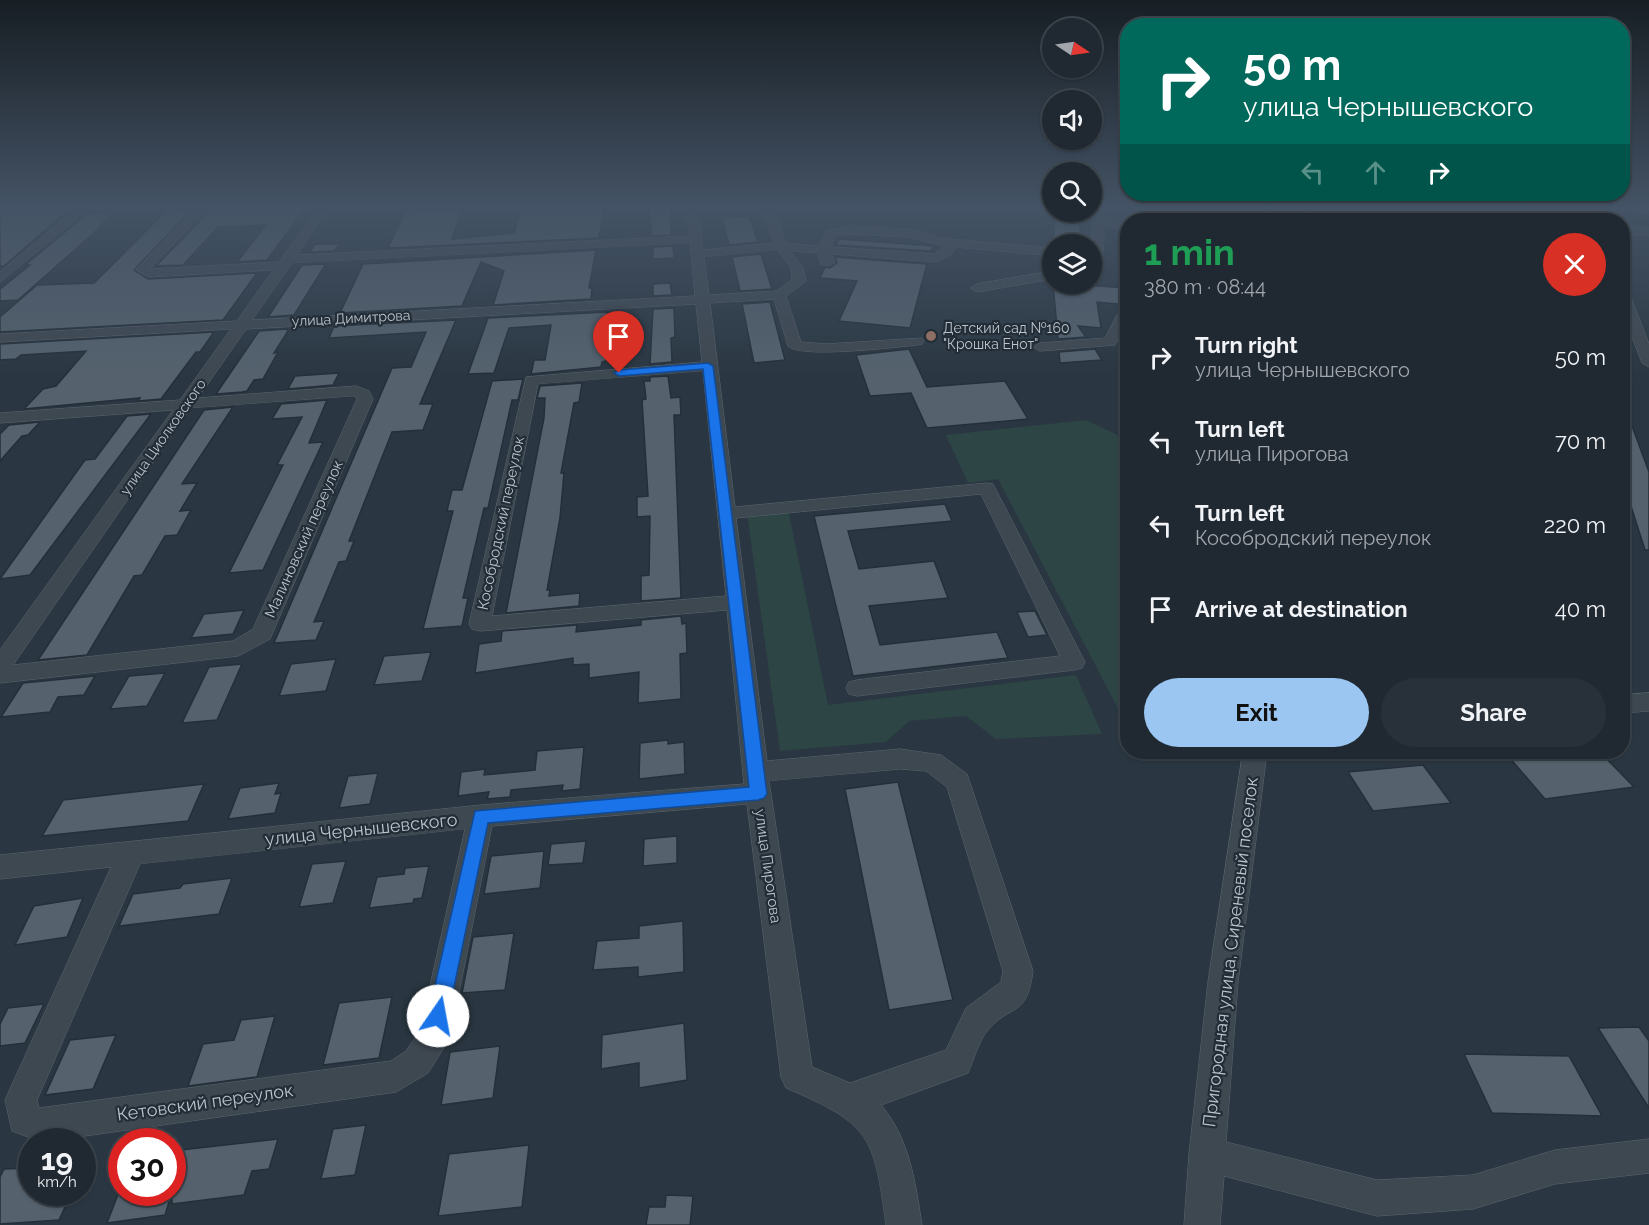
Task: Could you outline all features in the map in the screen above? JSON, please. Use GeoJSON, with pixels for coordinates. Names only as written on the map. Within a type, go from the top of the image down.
{"type":"FeatureCollection","features":[{"type":"Feature","properties":{"kind":"street"},"geometry":{"type":"LineString","coordinates":[[0,278],[18,263]]}},
{"type":"Feature","properties":{"kind":"street"},"geometry":{"type":"LineString","coordinates":[[149,263],[142,270],[148,273],[283,263]]}},
{"type":"Feature","properties":{"kind":"street","name":"улица Циолковского"},"geometry":{"type":"LineString","coordinates":[[0,667],[285,263]]}},
{"type":"Feature","properties":{"kind":"street","name":"улица Пирогова"},"geometry":{"type":"LineString","coordinates":[[698,263],[757,783],[796,1077],[850,1100],[865,1110],[885,1137],[896,1165],[904,1225]]}},
{"type":"Feature","properties":{"kind":"street"},"geometry":{"type":"LineString","coordinates":[[793,263],[797,268],[799,281],[779,295],[795,346],[826,348],[917,341]]}},
{"type":"Feature","properties":{"kind":"street"},"geometry":{"type":"LineString","coordinates":[[838,263],[849,265]]}},
{"type":"Feature","properties":{"kind":"street"},"geometry":{"type":"LineString","coordinates":[[977,288],[1042,277]]}},
{"type":"Feature","properties":{"kind":"street","name":"улица Димитрова"},"geometry":{"type":"LineString","coordinates":[[0,338],[779,295]]}},
{"type":"Feature","properties":{"kind":"street"},"geometry":{"type":"LineString","coordinates":[[1630,313],[1649,363]]}},
{"type":"Feature","properties":{"kind":"street"},"geometry":{"type":"LineString","coordinates":[[1040,347],[1110,342],[1120,322]]}},
{"type":"Feature","properties":{"kind":"street","name":"Кособродский переулок"},"geometry":{"type":"LineString","coordinates":[[708,366],[531,380],[480,624],[737,602]]}},
{"type":"Feature","properties":{"kind":"street","name":"Малиновский переулок"},"geometry":{"type":"LineString","coordinates":[[0,675],[238,648],[262,634],[365,399],[363,394],[356,391],[188,403]]}},
{"type":"Feature","properties":{"kind":"street"},"geometry":{"type":"LineString","coordinates":[[0,418],[188,403]]}},
{"type":"Feature","properties":{"kind":"street"},"geometry":{"type":"LineString","coordinates":[[727,513],[987,488],[1074,662],[857,688]]}},
{"type":"Feature","properties":{"kind":"street"},"geometry":{"type":"LineString","coordinates":[[1630,703],[1649,702]]}},
{"type":"Feature","properties":{"kind":"street","name":"улица Чернышевского"},"geometry":{"type":"LineString","coordinates":[[0,867],[481,816],[757,783],[900,759],[932,762],[951,773],[958,781],[1018,971],[1017,987],[1009,1000],[980,1015],[967,1037],[957,1062],[850,1100]]}},
{"type":"Feature","properties":{"kind":"street","name":"Пригородная улица, Сиреневый поселок"},"geometry":{"type":"LineString","coordinates":[[1202,1225],[1206,1154],[1222,982],[1254,759]]}},
{"type":"Feature","properties":{"kind":"street","name":"Кетовский переулок"},"geometry":{"type":"LineString","coordinates":[[131,853],[21,1100],[24,1119],[41,1125],[396,1076],[417,1062],[434,1038],[481,816]]}},
{"type":"Feature","properties":{"kind":"street"},"geometry":{"type":"LineString","coordinates":[[1206,1154],[1377,1198],[1473,1192],[1555,1167],[1649,1156]]}},
{"type":"Feature","properties":{"kind":"green space"},"geometry":{"type":"Polygon","coordinates":[[[1086,420],[1120,436],[1120,712],[998,479],[968,483],[946,435],[1086,420]]]}},
{"type":"Feature","properties":{"kind":"green space"},"geometry":{"type":"Polygon","coordinates":[[[788,509],[828,705],[1076,675],[1102,734],[996,739],[966,716],[909,721],[886,742],[780,751],[747,513],[788,509]]]}},
{"type":"Feature","properties":{"kind":"building"},"geometry":{"type":"Polygon","coordinates":[[[60,263],[18,300],[0,301],[0,289],[30,265],[25,265],[60,263]]]}},
{"type":"Feature","properties":{"kind":"building"},"geometry":{"type":"Polygon","coordinates":[[[114,263],[140,263],[134,270],[148,279],[257,273],[223,320],[0,332],[0,317],[37,285],[94,283],[114,263]]]}},
{"type":"Feature","properties":{"kind":"building"},"geometry":{"type":"Polygon","coordinates":[[[159,263],[185,263],[183,265],[156,266],[159,263]]]}},
{"type":"Feature","properties":{"kind":"building"},"geometry":{"type":"Polygon","coordinates":[[[480,263],[462,306],[340,313],[363,264],[480,263]]]}},
{"type":"Feature","properties":{"kind":"building"},"geometry":{"type":"Polygon","coordinates":[[[484,263],[594,263],[589,288],[592,288],[591,299],[493,305],[504,271],[484,263]]]}},
{"type":"Feature","properties":{"kind":"building"},"geometry":{"type":"Polygon","coordinates":[[[733,263],[764,263],[772,289],[740,291],[733,263]]]}},
{"type":"Feature","properties":{"kind":"building"},"geometry":{"type":"Polygon","coordinates":[[[837,263],[927,264],[910,328],[839,321],[857,281],[820,278],[825,267],[830,268],[837,263]]]}},
{"type":"Feature","properties":{"kind":"building"},"geometry":{"type":"Polygon","coordinates":[[[326,264],[294,315],[268,317],[302,265],[326,264]]]}},
{"type":"Feature","properties":{"kind":"building"},"geometry":{"type":"Polygon","coordinates":[[[670,283],[672,295],[653,296],[653,284],[670,283]]]}},
{"type":"Feature","properties":{"kind":"building"},"geometry":{"type":"Polygon","coordinates":[[[1102,286],[1120,287],[1120,304],[1097,302],[1101,328],[1078,326],[1086,337],[1058,339],[1054,294],[1102,294],[1102,286]]]}},
{"type":"Feature","properties":{"kind":"building"},"geometry":{"type":"Polygon","coordinates":[[[770,302],[785,360],[754,363],[742,304],[770,302]]]}},
{"type":"Feature","properties":{"kind":"building"},"geometry":{"type":"Polygon","coordinates":[[[674,308],[675,337],[671,338],[672,362],[650,364],[653,309],[674,308]]]}},
{"type":"Feature","properties":{"kind":"building"},"geometry":{"type":"Polygon","coordinates":[[[608,312],[606,361],[602,362],[601,367],[531,374],[534,360],[545,360],[551,325],[509,328],[494,373],[468,374],[488,318],[608,312]]]}},
{"type":"Feature","properties":{"kind":"building"},"geometry":{"type":"Polygon","coordinates":[[[456,320],[420,404],[433,404],[423,430],[392,432],[349,541],[354,541],[346,561],[339,562],[314,622],[324,621],[316,640],[274,643],[392,368],[411,367],[426,332],[329,338],[334,326],[456,320]]]}},
{"type":"Feature","properties":{"kind":"building"},"geometry":{"type":"Polygon","coordinates":[[[286,329],[288,331],[274,353],[278,352],[263,379],[254,380],[247,391],[216,394],[259,331],[286,329]]]}},
{"type":"Feature","properties":{"kind":"building"},"geometry":{"type":"Polygon","coordinates":[[[214,332],[161,399],[138,401],[140,398],[24,409],[43,389],[56,386],[86,351],[21,355],[16,359],[0,360],[0,344],[214,332]]]}},
{"type":"Feature","properties":{"kind":"building"},"geometry":{"type":"Polygon","coordinates":[[[909,349],[927,387],[1005,381],[1028,419],[927,428],[911,393],[870,396],[856,355],[909,349]]]}},
{"type":"Feature","properties":{"kind":"building"},"geometry":{"type":"Polygon","coordinates":[[[1095,349],[1102,360],[1060,363],[1059,352],[1095,349]]]}},
{"type":"Feature","properties":{"kind":"building"},"geometry":{"type":"Polygon","coordinates":[[[339,373],[333,385],[288,389],[295,376],[339,373]]]}},
{"type":"Feature","properties":{"kind":"building"},"geometry":{"type":"Polygon","coordinates":[[[668,376],[671,398],[680,397],[681,415],[674,415],[681,598],[641,601],[641,576],[649,575],[650,516],[637,517],[637,497],[648,496],[642,400],[646,399],[644,381],[650,381],[650,377],[668,376]]]}},
{"type":"Feature","properties":{"kind":"building"},"geometry":{"type":"Polygon","coordinates":[[[523,379],[518,400],[512,400],[488,508],[484,508],[463,598],[468,598],[462,626],[423,629],[453,511],[447,511],[452,490],[462,490],[492,381],[523,379]]]}},
{"type":"Feature","properties":{"kind":"building"},"geometry":{"type":"Polygon","coordinates":[[[582,383],[579,402],[574,403],[561,473],[564,473],[560,518],[547,590],[550,590],[549,596],[580,593],[579,606],[506,613],[544,418],[545,398],[537,398],[540,386],[582,383]]]}},
{"type":"Feature","properties":{"kind":"building"},"geometry":{"type":"Polygon","coordinates":[[[327,400],[309,443],[323,442],[263,570],[229,573],[283,465],[277,465],[302,417],[272,419],[281,404],[327,400]]]}},
{"type":"Feature","properties":{"kind":"building"},"geometry":{"type":"Polygon","coordinates":[[[233,407],[182,484],[197,483],[180,511],[191,510],[177,535],[165,536],[142,575],[134,576],[87,655],[38,660],[204,410],[233,407]]]}},
{"type":"Feature","properties":{"kind":"building"},"geometry":{"type":"Polygon","coordinates":[[[151,414],[30,575],[0,579],[85,460],[95,459],[127,416],[151,414]]]}},
{"type":"Feature","properties":{"kind":"building"},"geometry":{"type":"Polygon","coordinates":[[[1630,421],[1649,472],[1649,550],[1645,550],[1630,503],[1630,421]]]}},
{"type":"Feature","properties":{"kind":"building"},"geometry":{"type":"Polygon","coordinates":[[[40,422],[28,435],[22,436],[0,461],[0,434],[9,425],[40,422]]]}},
{"type":"Feature","properties":{"kind":"building"},"geometry":{"type":"Polygon","coordinates":[[[945,504],[952,521],[848,531],[859,569],[934,561],[948,598],[869,606],[880,645],[997,632],[1008,658],[853,676],[814,516],[945,504]]]}},
{"type":"Feature","properties":{"kind":"building"},"geometry":{"type":"Polygon","coordinates":[[[244,610],[233,634],[191,638],[204,614],[244,610]]]}},
{"type":"Feature","properties":{"kind":"building"},"geometry":{"type":"Polygon","coordinates":[[[1035,611],[1047,635],[1028,637],[1017,612],[1035,611]]]}},
{"type":"Feature","properties":{"kind":"building"},"geometry":{"type":"Polygon","coordinates":[[[681,616],[682,624],[686,623],[687,653],[680,654],[681,699],[638,703],[639,672],[589,678],[589,664],[573,665],[573,658],[475,673],[479,644],[501,641],[502,631],[577,625],[576,632],[641,625],[641,620],[681,616]]]}},
{"type":"Feature","properties":{"kind":"building"},"geometry":{"type":"Polygon","coordinates":[[[431,652],[422,681],[374,685],[384,656],[431,652]]]}},
{"type":"Feature","properties":{"kind":"building"},"geometry":{"type":"Polygon","coordinates":[[[336,659],[326,691],[279,696],[291,664],[336,659]]]}},
{"type":"Feature","properties":{"kind":"building"},"geometry":{"type":"Polygon","coordinates":[[[242,664],[217,720],[182,723],[209,667],[242,664]]]}},
{"type":"Feature","properties":{"kind":"building"},"geometry":{"type":"Polygon","coordinates":[[[165,673],[147,706],[110,709],[129,676],[165,673]]]}},
{"type":"Feature","properties":{"kind":"building"},"geometry":{"type":"Polygon","coordinates":[[[95,676],[84,695],[58,697],[50,712],[1,717],[23,683],[95,676]]]}},
{"type":"Feature","properties":{"kind":"building"},"geometry":{"type":"Polygon","coordinates":[[[668,740],[668,744],[684,742],[685,774],[639,779],[640,743],[668,740]]]}},
{"type":"Feature","properties":{"kind":"building"},"geometry":{"type":"Polygon","coordinates":[[[584,747],[580,789],[562,791],[563,785],[511,790],[510,797],[487,799],[489,792],[458,796],[461,772],[485,769],[484,775],[535,770],[537,751],[584,747]]]}},
{"type":"Feature","properties":{"kind":"building"},"geometry":{"type":"Polygon","coordinates":[[[1511,759],[1607,759],[1634,787],[1545,799],[1511,759]]]}},
{"type":"Feature","properties":{"kind":"building"},"geometry":{"type":"Polygon","coordinates":[[[1423,765],[1451,803],[1373,811],[1348,772],[1423,765]]]}},
{"type":"Feature","properties":{"kind":"building"},"geometry":{"type":"Polygon","coordinates":[[[378,773],[370,804],[339,808],[348,776],[378,773]]]}},
{"type":"Feature","properties":{"kind":"building"},"geometry":{"type":"Polygon","coordinates":[[[898,782],[953,1000],[889,1010],[845,789],[898,782]]]}},
{"type":"Feature","properties":{"kind":"building"},"geometry":{"type":"Polygon","coordinates":[[[279,783],[275,794],[281,793],[275,813],[228,819],[240,788],[279,783]]]}},
{"type":"Feature","properties":{"kind":"building"},"geometry":{"type":"Polygon","coordinates":[[[204,784],[188,821],[42,836],[63,800],[204,784]]]}},
{"type":"Feature","properties":{"kind":"building"},"geometry":{"type":"Polygon","coordinates":[[[677,836],[677,863],[643,866],[644,839],[677,836]]]}},
{"type":"Feature","properties":{"kind":"building"},"geometry":{"type":"Polygon","coordinates":[[[586,841],[583,863],[548,865],[551,844],[586,841]]]}},
{"type":"Feature","properties":{"kind":"building"},"geometry":{"type":"Polygon","coordinates":[[[544,851],[540,888],[484,894],[491,856],[544,851]]]}},
{"type":"Feature","properties":{"kind":"building"},"geometry":{"type":"Polygon","coordinates":[[[346,861],[333,903],[299,907],[312,864],[346,861]]]}},
{"type":"Feature","properties":{"kind":"building"},"geometry":{"type":"Polygon","coordinates":[[[429,866],[422,898],[414,899],[413,903],[369,908],[377,877],[404,874],[405,868],[429,866]]]}},
{"type":"Feature","properties":{"kind":"building"},"geometry":{"type":"Polygon","coordinates":[[[232,878],[219,914],[119,926],[133,894],[180,888],[183,884],[232,878]]]}},
{"type":"Feature","properties":{"kind":"building"},"geometry":{"type":"Polygon","coordinates":[[[83,898],[67,937],[15,945],[34,906],[83,898]]]}},
{"type":"Feature","properties":{"kind":"building"},"geometry":{"type":"Polygon","coordinates":[[[683,921],[684,972],[638,977],[638,967],[593,970],[597,941],[639,938],[639,926],[683,921]]]}},
{"type":"Feature","properties":{"kind":"building"},"geometry":{"type":"Polygon","coordinates":[[[514,933],[505,990],[462,993],[473,937],[514,933]]]}},
{"type":"Feature","properties":{"kind":"building"},"geometry":{"type":"Polygon","coordinates":[[[392,997],[379,1058],[323,1065],[339,1003],[392,997]]]}},
{"type":"Feature","properties":{"kind":"building"},"geometry":{"type":"Polygon","coordinates":[[[44,1004],[25,1043],[0,1046],[0,1024],[8,1008],[44,1004]]]}},
{"type":"Feature","properties":{"kind":"building"},"geometry":{"type":"Polygon","coordinates":[[[275,1016],[257,1077],[188,1086],[203,1044],[234,1040],[241,1020],[275,1016]]]}},
{"type":"Feature","properties":{"kind":"building"},"geometry":{"type":"Polygon","coordinates":[[[684,1023],[687,1080],[639,1088],[639,1063],[601,1069],[602,1035],[684,1023]]]}},
{"type":"Feature","properties":{"kind":"building"},"geometry":{"type":"Polygon","coordinates":[[[1639,1027],[1649,1041],[1649,1108],[1598,1028],[1639,1027]]]}},
{"type":"Feature","properties":{"kind":"building"},"geometry":{"type":"Polygon","coordinates":[[[116,1035],[93,1089],[45,1095],[70,1040],[116,1035]]]}},
{"type":"Feature","properties":{"kind":"building"},"geometry":{"type":"Polygon","coordinates":[[[500,1046],[493,1098],[441,1105],[450,1052],[500,1046]]]}},
{"type":"Feature","properties":{"kind":"building"},"geometry":{"type":"Polygon","coordinates":[[[1464,1054],[1569,1056],[1602,1116],[1492,1113],[1464,1054]]]}},
{"type":"Feature","properties":{"kind":"building"},"geometry":{"type":"Polygon","coordinates":[[[366,1125],[355,1175],[321,1179],[333,1129],[366,1125]]]}},
{"type":"Feature","properties":{"kind":"building"},"geometry":{"type":"Polygon","coordinates":[[[278,1139],[269,1169],[252,1171],[244,1195],[186,1202],[186,1149],[278,1139]]]}},
{"type":"Feature","properties":{"kind":"building"},"geometry":{"type":"Polygon","coordinates":[[[529,1145],[522,1207],[438,1216],[449,1154],[529,1145]]]}},
{"type":"Feature","properties":{"kind":"building"},"geometry":{"type":"Polygon","coordinates":[[[18,1168],[18,1206],[66,1206],[59,1220],[0,1224],[0,1177],[4,1169],[18,1168]]]}},
{"type":"Feature","properties":{"kind":"building"},"geometry":{"type":"Polygon","coordinates":[[[666,1195],[693,1196],[690,1225],[646,1225],[649,1207],[665,1207],[666,1195]]]}},
{"type":"Feature","properties":{"kind":"building"},"geometry":{"type":"Polygon","coordinates":[[[114,1206],[168,1206],[165,1215],[107,1223],[114,1206]]]}},
{"type":"Feature","properties":{"kind":"place","name":"Детский сад №160 \"Крошка Енот\""},"geometry":{"type":"Point","coordinates":[931,336]}},
{"type":"Feature","properties":{"kind":"route"},"geometry":{"type":"LineString","coordinates":[[438,1016],[481,816],[758,794],[727,513],[708,366],[619,373]]}}]}
